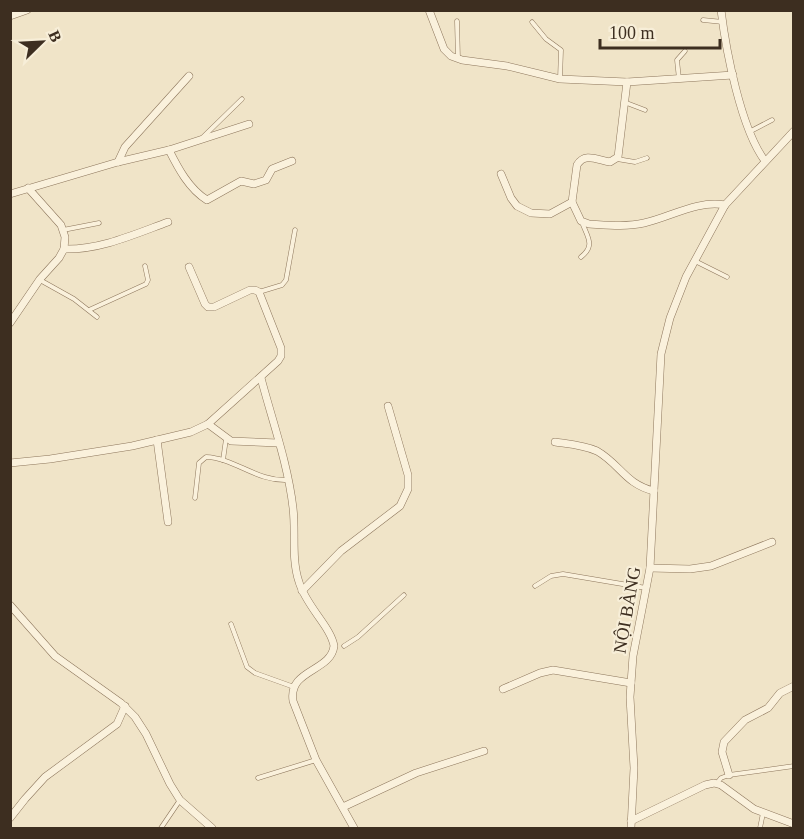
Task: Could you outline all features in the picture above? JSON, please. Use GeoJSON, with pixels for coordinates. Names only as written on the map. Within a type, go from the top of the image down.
{"type":"FeatureCollection","features":[{"type":"Feature","properties":{"kind":"street"},"geometry":{"type":"LineString","coordinates":[[10,16],[27,10]]}},
{"type":"Feature","properties":{"kind":"street"},"geometry":{"type":"LineString","coordinates":[[429,10],[444,49],[458,59],[507,66],[560,79],[627,82],[733,75]]}},
{"type":"Feature","properties":{"kind":"street"},"geometry":{"type":"LineString","coordinates":[[721,10],[733,75],[749,132],[765,161]]}},
{"type":"Feature","properties":{"kind":"street"},"geometry":{"type":"LineString","coordinates":[[118,162],[125,147],[189,76]]}},
{"type":"Feature","properties":{"kind":"street"},"geometry":{"type":"LineString","coordinates":[[627,82],[620,154],[617,159],[608,162],[586,157],[577,165],[572,201],[581,221],[589,224],[639,224],[707,204],[725,205]]}},
{"type":"Feature","properties":{"kind":"street"},"geometry":{"type":"LineString","coordinates":[[10,194],[118,162],[169,150],[249,124]]}},
{"type":"Feature","properties":{"kind":"street","name":"NỘI BÀNG"},"geometry":{"type":"LineString","coordinates":[[631,825],[634,768],[630,697],[633,656],[650,568],[661,354],[665,335],[678,297],[725,205],[794,131]]}},
{"type":"Feature","properties":{"kind":"street"},"geometry":{"type":"LineString","coordinates":[[169,150],[178,169],[195,190],[207,200],[241,181],[254,184],[266,180],[272,170],[292,161]]}},
{"type":"Feature","properties":{"kind":"street"},"geometry":{"type":"LineString","coordinates":[[501,174],[514,202],[526,212],[550,214],[572,201]]}},
{"type":"Feature","properties":{"kind":"street"},"geometry":{"type":"LineString","coordinates":[[10,323],[40,279],[62,255],[64,249],[63,230],[57,218],[28,188]]}},
{"type":"Feature","properties":{"kind":"street"},"geometry":{"type":"LineString","coordinates":[[64,249],[99,245],[168,222]]}},
{"type":"Feature","properties":{"kind":"street"},"geometry":{"type":"LineString","coordinates":[[10,463],[50,459],[191,432],[208,424],[278,362],[282,354],[260,295],[255,290],[249,290],[208,308],[189,267]]}},
{"type":"Feature","properties":{"kind":"street"},"geometry":{"type":"LineString","coordinates":[[261,378],[288,480],[294,515],[295,570],[309,605],[331,637],[336,650],[329,658],[299,679],[294,687],[293,700],[316,760],[354,828]]}},
{"type":"Feature","properties":{"kind":"street"},"geometry":{"type":"LineString","coordinates":[[302,591],[341,552],[400,506],[407,495],[408,475],[388,406]]}},
{"type":"Feature","properties":{"kind":"street"},"geometry":{"type":"LineString","coordinates":[[208,424],[226,439],[278,443]]}},
{"type":"Feature","properties":{"kind":"street"},"geometry":{"type":"LineString","coordinates":[[157,440],[168,522]]}},
{"type":"Feature","properties":{"kind":"street"},"geometry":{"type":"LineString","coordinates":[[555,442],[596,451],[633,483],[654,491]]}},
{"type":"Feature","properties":{"kind":"street"},"geometry":{"type":"LineString","coordinates":[[650,568],[690,569],[711,566],[772,542]]}},
{"type":"Feature","properties":{"kind":"street"},"geometry":{"type":"LineString","coordinates":[[10,605],[55,656],[125,706],[135,717],[180,800],[212,828]]}},
{"type":"Feature","properties":{"kind":"street"},"geometry":{"type":"LineString","coordinates":[[504,688],[553,670],[631,683]]}},
{"type":"Feature","properties":{"kind":"street"},"geometry":{"type":"LineString","coordinates":[[729,775],[722,752],[724,742],[745,720],[768,708],[780,693],[794,686]]}},
{"type":"Feature","properties":{"kind":"street"},"geometry":{"type":"LineString","coordinates":[[10,818],[45,777],[117,724],[125,706]]}},
{"type":"Feature","properties":{"kind":"street"},"geometry":{"type":"LineString","coordinates":[[343,807],[416,773],[484,751]]}},
{"type":"Feature","properties":{"kind":"street"},"geometry":{"type":"LineString","coordinates":[[631,825],[705,785],[717,783],[763,813],[794,824]]}},
{"type":"Feature","properties":{"kind":"lane"},"geometry":{"type":"LineString","coordinates":[[704,20],[723,22]]}},
{"type":"Feature","properties":{"kind":"lane"},"geometry":{"type":"LineString","coordinates":[[457,21],[458,59]]}},
{"type":"Feature","properties":{"kind":"lane"},"geometry":{"type":"LineString","coordinates":[[532,22],[546,39],[561,50],[560,79]]}},
{"type":"Feature","properties":{"kind":"lane"},"geometry":{"type":"LineString","coordinates":[[679,79],[677,60],[685,51]]}},
{"type":"Feature","properties":{"kind":"lane"},"geometry":{"type":"LineString","coordinates":[[201,139],[242,99]]}},
{"type":"Feature","properties":{"kind":"lane"},"geometry":{"type":"LineString","coordinates":[[624,102],[645,110]]}},
{"type":"Feature","properties":{"kind":"lane"},"geometry":{"type":"LineString","coordinates":[[749,132],[772,120]]}},
{"type":"Feature","properties":{"kind":"lane"},"geometry":{"type":"LineString","coordinates":[[617,159],[635,162],[647,158]]}},
{"type":"Feature","properties":{"kind":"lane"},"geometry":{"type":"LineString","coordinates":[[581,221],[590,248],[581,257]]}},
{"type":"Feature","properties":{"kind":"lane"},"geometry":{"type":"LineString","coordinates":[[63,230],[99,223]]}},
{"type":"Feature","properties":{"kind":"lane"},"geometry":{"type":"LineString","coordinates":[[260,295],[282,285],[286,280],[295,230]]}},
{"type":"Feature","properties":{"kind":"lane"},"geometry":{"type":"LineString","coordinates":[[695,261],[728,277]]}},
{"type":"Feature","properties":{"kind":"lane"},"geometry":{"type":"LineString","coordinates":[[89,310],[146,284],[148,280],[145,266]]}},
{"type":"Feature","properties":{"kind":"lane"},"geometry":{"type":"LineString","coordinates":[[40,279],[75,299],[97,317]]}},
{"type":"Feature","properties":{"kind":"lane"},"geometry":{"type":"LineString","coordinates":[[223,460],[226,439]]}},
{"type":"Feature","properties":{"kind":"lane"},"geometry":{"type":"LineString","coordinates":[[195,498],[200,460],[208,456],[262,477],[288,480]]}},
{"type":"Feature","properties":{"kind":"lane"},"geometry":{"type":"LineString","coordinates":[[535,586],[551,576],[563,574],[647,588]]}},
{"type":"Feature","properties":{"kind":"lane"},"geometry":{"type":"LineString","coordinates":[[344,646],[358,637],[404,595]]}},
{"type":"Feature","properties":{"kind":"lane"},"geometry":{"type":"LineString","coordinates":[[231,624],[247,667],[255,673],[294,687]]}},
{"type":"Feature","properties":{"kind":"lane"},"geometry":{"type":"LineString","coordinates":[[258,778],[316,760]]}},
{"type":"Feature","properties":{"kind":"lane"},"geometry":{"type":"LineString","coordinates":[[717,783],[721,778],[729,775],[794,766]]}},
{"type":"Feature","properties":{"kind":"lane"},"geometry":{"type":"LineString","coordinates":[[161,828],[180,800]]}},
{"type":"Feature","properties":{"kind":"lane"},"geometry":{"type":"LineString","coordinates":[[760,828],[763,813]]}}]}
